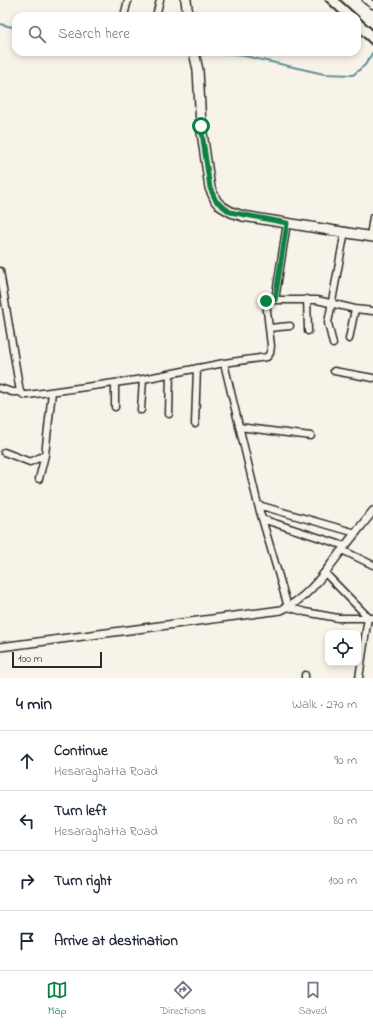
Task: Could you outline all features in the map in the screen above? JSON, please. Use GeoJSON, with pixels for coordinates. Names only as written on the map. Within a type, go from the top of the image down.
{"type":"FeatureCollection","features":[{"type":"Feature","properties":{"kind":"main road"},"geometry":{"type":"LineString","coordinates":[[186,0],[188,12]]}},
{"type":"Feature","properties":{"kind":"main road"},"geometry":{"type":"LineString","coordinates":[[195,56],[198,70],[201,126],[204,149],[210,188],[216,201],[230,212],[287,223],[345,231],[371,237]]}},
{"type":"Feature","properties":{"kind":"street"},"geometry":{"type":"LineString","coordinates":[[125,12],[128,0]]}},
{"type":"Feature","properties":{"kind":"street"},"geometry":{"type":"LineString","coordinates":[[157,12],[160,0]]}},
{"type":"Feature","properties":{"kind":"street"},"geometry":{"type":"LineString","coordinates":[[366,0],[373,6]]}},
{"type":"Feature","properties":{"kind":"street"},"geometry":{"type":"LineString","coordinates":[[371,237],[373,217]]}},
{"type":"Feature","properties":{"kind":"street"},"geometry":{"type":"LineString","coordinates":[[275,300],[287,223]]}},
{"type":"Feature","properties":{"kind":"street"},"geometry":{"type":"LineString","coordinates":[[333,344],[328,323],[345,231]]}},
{"type":"Feature","properties":{"kind":"street"},"geometry":{"type":"LineString","coordinates":[[0,271],[20,392]]}},
{"type":"Feature","properties":{"kind":"street"},"geometry":{"type":"LineString","coordinates":[[0,388],[28,395],[143,379],[224,363],[267,357],[270,353],[271,346],[266,302],[268,300],[307,300],[373,311]]}},
{"type":"Feature","properties":{"kind":"street"},"geometry":{"type":"LineString","coordinates":[[307,300],[308,331]]}},
{"type":"Feature","properties":{"kind":"street"},"geometry":{"type":"LineString","coordinates":[[349,339],[355,309]]}},
{"type":"Feature","properties":{"kind":"street"},"geometry":{"type":"LineString","coordinates":[[269,328],[290,326]]}},
{"type":"Feature","properties":{"kind":"street"},"geometry":{"type":"LineString","coordinates":[[224,363],[258,504],[288,607]]}},
{"type":"Feature","properties":{"kind":"street"},"geometry":{"type":"LineString","coordinates":[[195,424],[197,368]]}},
{"type":"Feature","properties":{"kind":"street"},"geometry":{"type":"LineString","coordinates":[[334,371],[373,378]]}},
{"type":"Feature","properties":{"kind":"street"},"geometry":{"type":"LineString","coordinates":[[169,414],[170,374]]}},
{"type":"Feature","properties":{"kind":"street"},"geometry":{"type":"LineString","coordinates":[[141,410],[143,379]]}},
{"type":"Feature","properties":{"kind":"street"},"geometry":{"type":"LineString","coordinates":[[115,383],[115,407]]}},
{"type":"Feature","properties":{"kind":"street"},"geometry":{"type":"LineString","coordinates":[[39,479],[46,455],[52,392]]}},
{"type":"Feature","properties":{"kind":"street"},"geometry":{"type":"LineString","coordinates":[[239,426],[311,436]]}},
{"type":"Feature","properties":{"kind":"street"},"geometry":{"type":"LineString","coordinates":[[4,452],[30,462],[46,455]]}},
{"type":"Feature","properties":{"kind":"street"},"geometry":{"type":"LineString","coordinates":[[258,504],[356,533]]}},
{"type":"Feature","properties":{"kind":"street"},"geometry":{"type":"LineString","coordinates":[[0,647],[74,636],[281,610],[300,599],[325,573],[373,511]]}},
{"type":"Feature","properties":{"kind":"street"},"geometry":{"type":"LineString","coordinates":[[262,519],[344,548],[373,565]]}},
{"type":"Feature","properties":{"kind":"street"},"geometry":{"type":"LineString","coordinates":[[325,573],[370,617]]}},
{"type":"Feature","properties":{"kind":"street"},"geometry":{"type":"LineString","coordinates":[[288,607],[305,612],[338,618],[370,617]]}},
{"type":"Feature","properties":{"kind":"street"},"geometry":{"type":"LineString","coordinates":[[359,678],[370,617]]}},
{"type":"Feature","properties":{"kind":"waterway"},"geometry":{"type":"LineString","coordinates":[[0,24],[12,27]]}},
{"type":"Feature","properties":{"kind":"waterway"},"geometry":{"type":"LineString","coordinates":[[245,56],[324,74],[353,75],[365,65],[373,52]]}},
{"type":"Feature","properties":{"kind":"railway"},"geometry":{"type":"LineString","coordinates":[[325,0],[338,12]]}},
{"type":"Feature","properties":{"kind":"railway"},"geometry":{"type":"LineString","coordinates":[[340,0],[353,12]]}},
{"type":"Feature","properties":{"kind":"railway"},"geometry":{"type":"LineString","coordinates":[[361,19],[373,30]]}},
{"type":"Feature","properties":{"kind":"railway"},"geometry":{"type":"LineString","coordinates":[[361,35],[373,46]]}},
{"type":"Feature","properties":{"kind":"route"},"geometry":{"type":"LineString","coordinates":[[201,126],[210,188],[216,201],[230,212],[243,216],[287,223],[275,300],[266,301]]}}]}
